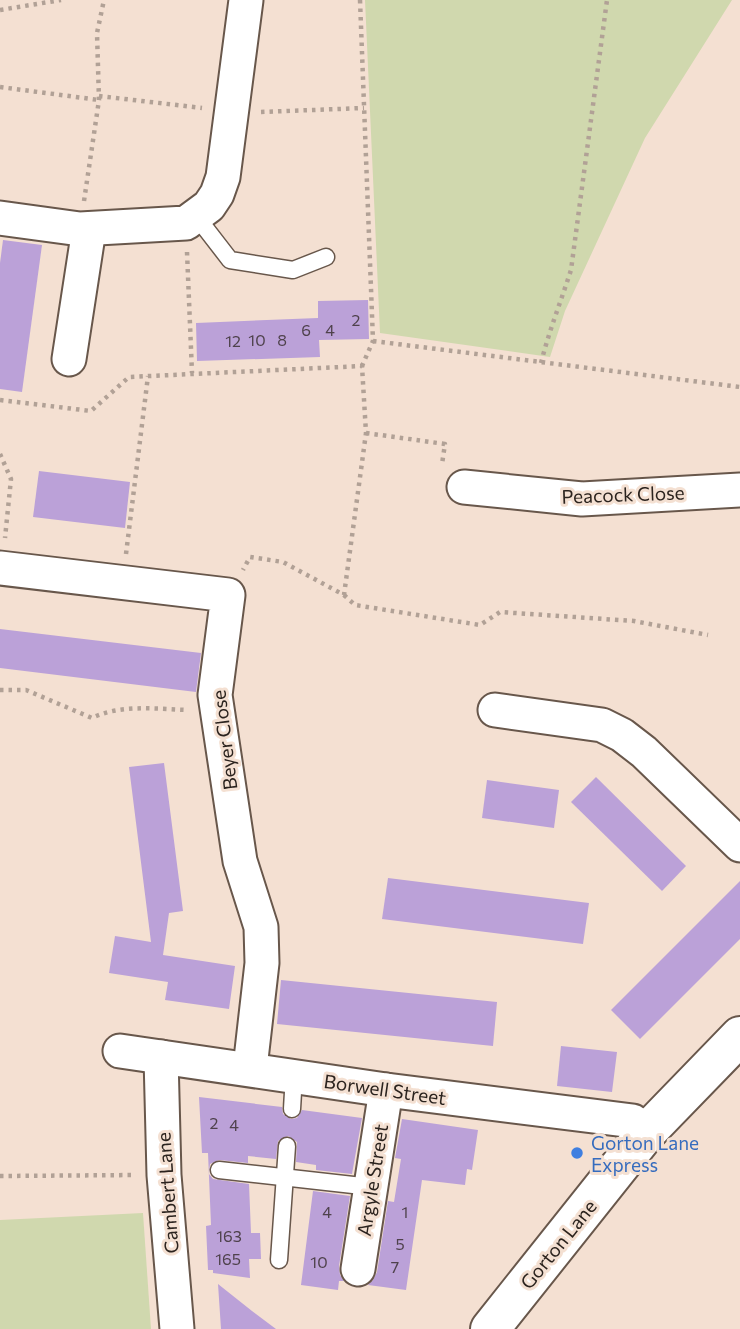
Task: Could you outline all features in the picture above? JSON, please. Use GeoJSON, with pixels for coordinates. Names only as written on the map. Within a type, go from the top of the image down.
{"type":"FeatureCollection","features":[{"type":"Feature","properties":{"kind":"street"},"geometry":{"type":"LineString","coordinates":[[0,218],[84,229],[191,220],[213,200],[223,177],[246,0]]}},
{"type":"Feature","properties":{"kind":"street"},"geometry":{"type":"LineString","coordinates":[[69,359],[84,229]]}},
{"type":"Feature","properties":{"kind":"street","name":"Peacock Close"},"geometry":{"type":"LineString","coordinates":[[464,487],[582,499],[740,490]]}},
{"type":"Feature","properties":{"kind":"street"},"geometry":{"type":"LineString","coordinates":[[1,568],[228,595]]}},
{"type":"Feature","properties":{"kind":"street","name":"Beyer Close"},"geometry":{"type":"LineString","coordinates":[[228,595],[215,695],[240,861],[261,927],[262,963],[250,1068]]}},
{"type":"Feature","properties":{"kind":"street"},"geometry":{"type":"LineString","coordinates":[[495,710],[602,725],[622,735],[645,752],[740,845]]}},
{"type":"Feature","properties":{"kind":"street","name":"Gorton Lane"},"geometry":{"type":"LineString","coordinates":[[490,1329],[646,1133],[740,1036]]}},
{"type":"Feature","properties":{"kind":"street","name":"Borwell Street"},"geometry":{"type":"LineString","coordinates":[[120,1051],[386,1090],[633,1121],[646,1133]]}},
{"type":"Feature","properties":{"kind":"street","name":"Cambert Lane"},"geometry":{"type":"LineString","coordinates":[[161,1057],[164,1175],[177,1329]]}},
{"type":"Feature","properties":{"kind":"street","name":"Argyle Street"},"geometry":{"type":"LineString","coordinates":[[358,1269],[386,1090]]}},
{"type":"Feature","properties":{"kind":"lane"},"geometry":{"type":"LineString","coordinates":[[191,220],[230,260],[293,270],[326,257]]}},
{"type":"Feature","properties":{"kind":"lane"},"geometry":{"type":"LineString","coordinates":[[292,1109],[294,1075]]}},
{"type":"Feature","properties":{"kind":"lane"},"geometry":{"type":"LineString","coordinates":[[279,1260],[287,1146]]}},
{"type":"Feature","properties":{"kind":"lane"},"geometry":{"type":"LineString","coordinates":[[219,1170],[371,1187]]}},
{"type":"Feature","properties":{"kind":"path"},"geometry":{"type":"LineString","coordinates":[[0,10],[61,0]]}},
{"type":"Feature","properties":{"kind":"path"},"geometry":{"type":"LineString","coordinates":[[84,229],[99,98],[97,33],[104,0]]}},
{"type":"Feature","properties":{"kind":"path"},"geometry":{"type":"LineString","coordinates":[[344,595],[366,433],[362,366],[373,341],[360,0]]}},
{"type":"Feature","properties":{"kind":"path"},"geometry":{"type":"LineString","coordinates":[[541,363],[550,327],[571,270],[607,0]]}},
{"type":"Feature","properties":{"kind":"path"},"geometry":{"type":"LineString","coordinates":[[0,87],[208,109]]}},
{"type":"Feature","properties":{"kind":"path"},"geometry":{"type":"LineString","coordinates":[[260,112],[364,108]]}},
{"type":"Feature","properties":{"kind":"path"},"geometry":{"type":"LineString","coordinates":[[191,220],[192,373]]}},
{"type":"Feature","properties":{"kind":"path"},"geometry":{"type":"LineString","coordinates":[[373,341],[740,387]]}},
{"type":"Feature","properties":{"kind":"path"},"geometry":{"type":"LineString","coordinates":[[0,400],[91,411],[129,377],[362,366]]}},
{"type":"Feature","properties":{"kind":"path"},"geometry":{"type":"LineString","coordinates":[[123,583],[148,376]]}},
{"type":"Feature","properties":{"kind":"path"},"geometry":{"type":"LineString","coordinates":[[366,433],[445,444],[440,484],[464,487]]}},
{"type":"Feature","properties":{"kind":"path"},"geometry":{"type":"LineString","coordinates":[[0,454],[11,479],[1,568]]}},
{"type":"Feature","properties":{"kind":"path"},"geometry":{"type":"LineString","coordinates":[[228,595],[250,558],[283,562],[344,595],[355,605],[480,625],[500,612],[634,621],[708,635]]}},
{"type":"Feature","properties":{"kind":"path"},"geometry":{"type":"LineString","coordinates":[[0,690],[26,690],[92,718],[103,712],[144,709],[217,710]]}},
{"type":"Feature","properties":{"kind":"path"},"geometry":{"type":"LineString","coordinates":[[0,1176],[164,1175]]}},
{"type":"Feature","properties":{"kind":"green space"},"geometry":{"type":"Polygon","coordinates":[[[365,0],[732,0],[645,138],[565,311],[550,357],[380,333],[365,0]]]}},
{"type":"Feature","properties":{"kind":"green space"},"geometry":{"type":"Polygon","coordinates":[[[143,1213],[151,1329],[0,1329],[0,1220],[143,1213]]]}},
{"type":"Feature","properties":{"kind":"building"},"geometry":{"type":"Polygon","coordinates":[[[3,240],[42,245],[22,392],[0,389],[0,263],[3,240]]]}},
{"type":"Feature","properties":{"kind":"building"},"geometry":{"type":"Polygon","coordinates":[[[368,300],[369,339],[319,340],[320,357],[197,361],[196,323],[318,318],[318,301],[368,300]]]}},
{"type":"Feature","properties":{"kind":"building"},"geometry":{"type":"Polygon","coordinates":[[[39,471],[130,482],[125,528],[33,517],[39,471]]]}},
{"type":"Feature","properties":{"kind":"building"},"geometry":{"type":"Polygon","coordinates":[[[0,629],[201,653],[196,692],[0,668],[0,629]]]}},
{"type":"Feature","properties":{"kind":"building"},"geometry":{"type":"Polygon","coordinates":[[[164,763],[183,911],[169,913],[163,955],[235,966],[229,1009],[165,1000],[168,982],[109,973],[115,936],[151,942],[129,767],[164,763]]]}},
{"type":"Feature","properties":{"kind":"building"},"geometry":{"type":"Polygon","coordinates":[[[596,777],[686,866],[662,891],[571,802],[596,777]]]}},
{"type":"Feature","properties":{"kind":"building"},"geometry":{"type":"Polygon","coordinates":[[[487,780],[559,790],[554,828],[482,818],[487,780]]]}},
{"type":"Feature","properties":{"kind":"building"},"geometry":{"type":"Polygon","coordinates":[[[388,878],[589,903],[583,944],[382,919],[388,878]]]}},
{"type":"Feature","properties":{"kind":"building"},"geometry":{"type":"Polygon","coordinates":[[[740,881],[740,939],[640,1039],[611,1010],[740,881]]]}},
{"type":"Feature","properties":{"kind":"building"},"geometry":{"type":"Polygon","coordinates":[[[281,980],[497,1002],[493,1046],[277,1024],[281,980]]]}},
{"type":"Feature","properties":{"kind":"building"},"geometry":{"type":"Polygon","coordinates":[[[561,1046],[617,1052],[612,1092],[557,1086],[561,1046]]]}},
{"type":"Feature","properties":{"kind":"building"},"geometry":{"type":"Polygon","coordinates":[[[199,1097],[282,1107],[283,1114],[291,1119],[297,1118],[302,1110],[362,1118],[352,1174],[316,1170],[316,1165],[296,1162],[297,1142],[288,1136],[278,1141],[276,1159],[248,1156],[248,1163],[219,1160],[210,1164],[209,1174],[213,1179],[249,1184],[251,1233],[260,1233],[261,1259],[249,1259],[250,1278],[208,1270],[206,1226],[211,1225],[208,1153],[202,1153],[199,1097]]]}},
{"type":"Feature","properties":{"kind":"building"},"geometry":{"type":"Polygon","coordinates":[[[402,1119],[478,1130],[472,1170],[467,1169],[465,1185],[422,1180],[406,1290],[368,1285],[377,1272],[388,1201],[394,1202],[401,1159],[395,1158],[402,1119]]]}},
{"type":"Feature","properties":{"kind":"building"},"geometry":{"type":"Polygon","coordinates":[[[313,1191],[350,1196],[339,1266],[344,1281],[339,1281],[338,1290],[301,1285],[313,1191]]]}},
{"type":"Feature","properties":{"kind":"building"},"geometry":{"type":"Polygon","coordinates":[[[218,1284],[252,1311],[276,1329],[221,1329],[218,1284]]]}},
{"type":"Feature","properties":{"kind":"place","name":"Gorton Lane Express"},"geometry":{"type":"Point","coordinates":[577,1153]}}]}
